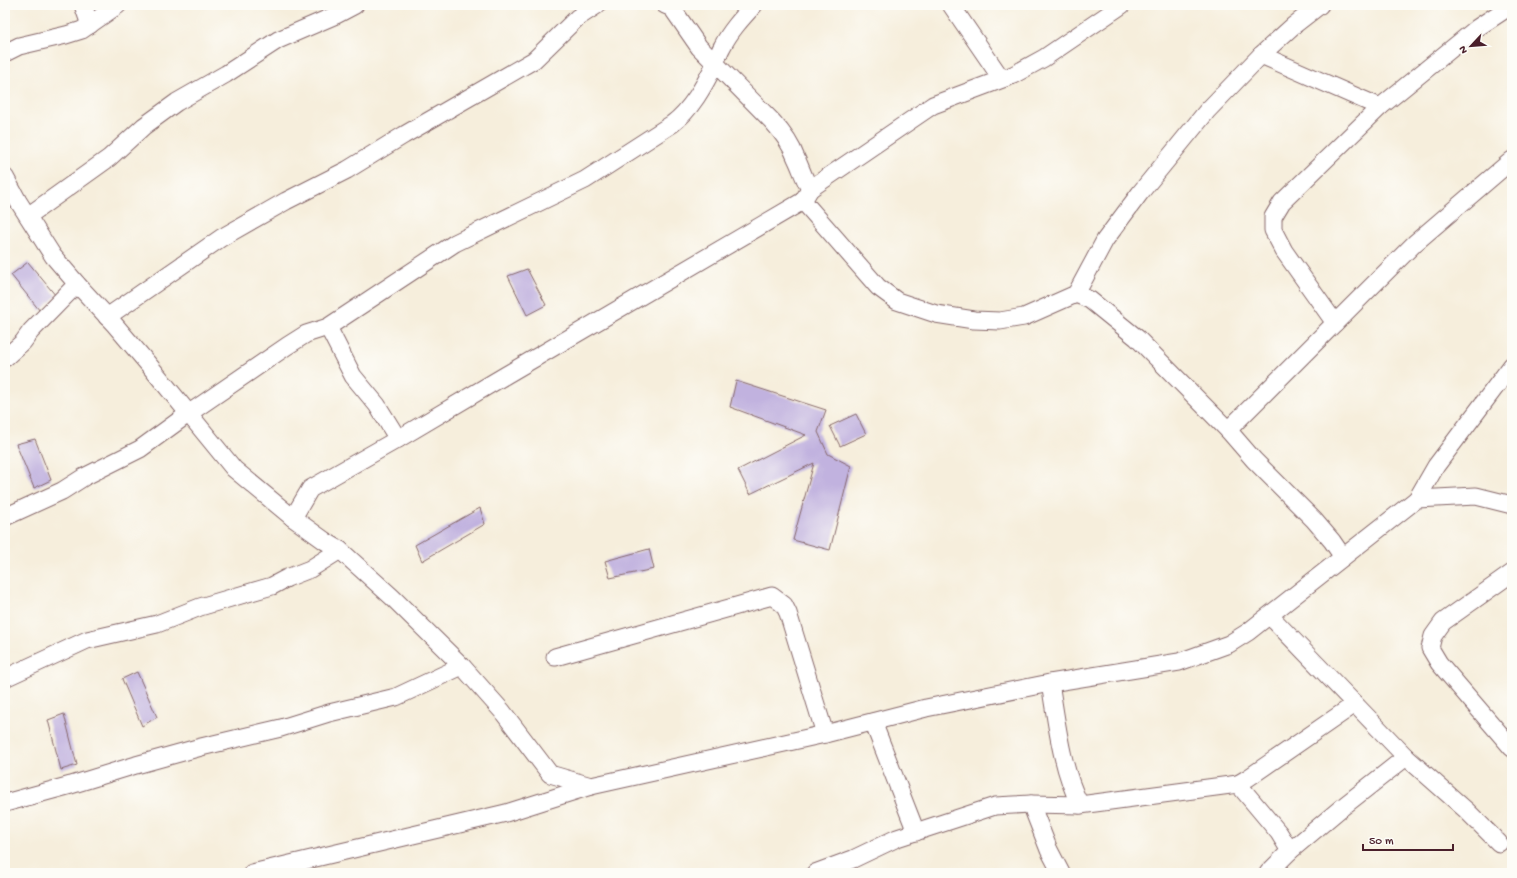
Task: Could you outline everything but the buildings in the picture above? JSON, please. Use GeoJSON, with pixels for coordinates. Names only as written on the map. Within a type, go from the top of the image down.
{"type":"FeatureCollection","features":[{"type":"Feature","properties":{"kind":"street"},"geometry":{"type":"LineString","coordinates":[[83,5],[90,25]]}},
{"type":"Feature","properties":{"kind":"street"},"geometry":{"type":"LineString","coordinates":[[5,53],[19,46],[82,30],[118,5]]}},
{"type":"Feature","properties":{"kind":"street"},"geometry":{"type":"LineString","coordinates":[[28,216],[109,158],[144,126],[177,102],[226,74],[278,40],[336,15],[354,5]]}},
{"type":"Feature","properties":{"kind":"street"},"geometry":{"type":"LineString","coordinates":[[107,317],[221,238],[286,201],[347,170],[404,135],[534,60],[577,18],[597,5]]}},
{"type":"Feature","properties":{"kind":"street"},"geometry":{"type":"LineString","coordinates":[[5,517],[62,491],[84,477],[140,449],[287,346],[306,334],[328,327],[455,243],[585,180],[664,130],[683,114],[696,98],[715,64],[722,47],[734,28],[754,5]]}},
{"type":"Feature","properties":{"kind":"street"},"geometry":{"type":"LineString","coordinates":[[951,5],[1002,78]]}},
{"type":"Feature","properties":{"kind":"street"},"geometry":{"type":"LineString","coordinates":[[671,6],[699,47],[782,133],[796,157],[804,180],[806,195],[878,287],[897,301],[936,314],[974,320],[1000,321],[1024,317],[1076,294],[1105,240],[1140,193],[1207,111],[1261,55],[1293,26],[1320,5]]}},
{"type":"Feature","properties":{"kind":"street"},"geometry":{"type":"LineString","coordinates":[[1335,323],[1284,251],[1273,230],[1273,217],[1282,202],[1380,107],[1477,28],[1512,5]]}},
{"type":"Feature","properties":{"kind":"street"},"geometry":{"type":"LineString","coordinates":[[293,518],[310,489],[398,440],[806,195],[933,105],[1013,74],[1044,58],[1119,6]]}},
{"type":"Feature","properties":{"kind":"street"},"geometry":{"type":"LineString","coordinates":[[1261,55],[1380,107]]}},
{"type":"Feature","properties":{"kind":"street"},"geometry":{"type":"LineString","coordinates":[[1228,430],[1415,243],[1512,160]]}},
{"type":"Feature","properties":{"kind":"street"},"geometry":{"type":"LineString","coordinates":[[5,177],[53,256],[149,365],[234,469],[293,518],[340,550],[392,597],[462,666],[502,711],[550,774],[591,786]]}},
{"type":"Feature","properties":{"kind":"street"},"geometry":{"type":"LineString","coordinates":[[5,358],[23,342],[31,331],[77,284]]}},
{"type":"Feature","properties":{"kind":"street"},"geometry":{"type":"LineString","coordinates":[[1076,294],[1090,300],[1137,338],[1314,520],[1332,541],[1343,557]]}},
{"type":"Feature","properties":{"kind":"street"},"geometry":{"type":"LineString","coordinates":[[328,327],[354,376],[377,405],[398,440]]}},
{"type":"Feature","properties":{"kind":"street"},"geometry":{"type":"LineString","coordinates":[[252,873],[309,866],[548,801],[591,786],[825,734],[926,708],[1050,683],[1179,662],[1229,644],[1270,616],[1417,499],[1436,466],[1512,365]]}},
{"type":"Feature","properties":{"kind":"street"},"geometry":{"type":"LineString","coordinates":[[1417,499],[1476,496],[1512,505]]}},
{"type":"Feature","properties":{"kind":"street"},"geometry":{"type":"LineString","coordinates":[[5,678],[87,640],[157,624],[200,608],[272,586],[310,569],[340,550]]}},
{"type":"Feature","properties":{"kind":"street"},"geometry":{"type":"LineString","coordinates":[[1512,573],[1443,622],[1433,636],[1430,648],[1439,663],[1512,748]]}},
{"type":"Feature","properties":{"kind":"street"},"geometry":{"type":"LineString","coordinates":[[554,657],[772,596],[784,605],[788,613],[825,734]]}},
{"type":"Feature","properties":{"kind":"street"},"geometry":{"type":"LineString","coordinates":[[1270,616],[1406,757],[1466,810],[1499,843]]}},
{"type":"Feature","properties":{"kind":"street"},"geometry":{"type":"LineString","coordinates":[[5,803],[71,785],[130,766],[281,728],[329,713],[396,697],[462,666]]}},
{"type":"Feature","properties":{"kind":"street"},"geometry":{"type":"LineString","coordinates":[[1050,683],[1059,743],[1072,790],[1080,805]]}},
{"type":"Feature","properties":{"kind":"street"},"geometry":{"type":"LineString","coordinates":[[815,873],[853,859],[898,838],[995,806],[1031,804],[1080,805],[1238,784],[1355,704]]}},
{"type":"Feature","properties":{"kind":"street"},"geometry":{"type":"LineString","coordinates":[[873,722],[916,832]]}},
{"type":"Feature","properties":{"kind":"street"},"geometry":{"type":"LineString","coordinates":[[1268,873],[1290,851],[1406,757]]}},
{"type":"Feature","properties":{"kind":"street"},"geometry":{"type":"LineString","coordinates":[[548,801],[550,774]]}},
{"type":"Feature","properties":{"kind":"street"},"geometry":{"type":"LineString","coordinates":[[1238,784],[1279,833],[1290,851]]}},
{"type":"Feature","properties":{"kind":"street"},"geometry":{"type":"LineString","coordinates":[[1031,804],[1049,850],[1061,873]]}}]}
